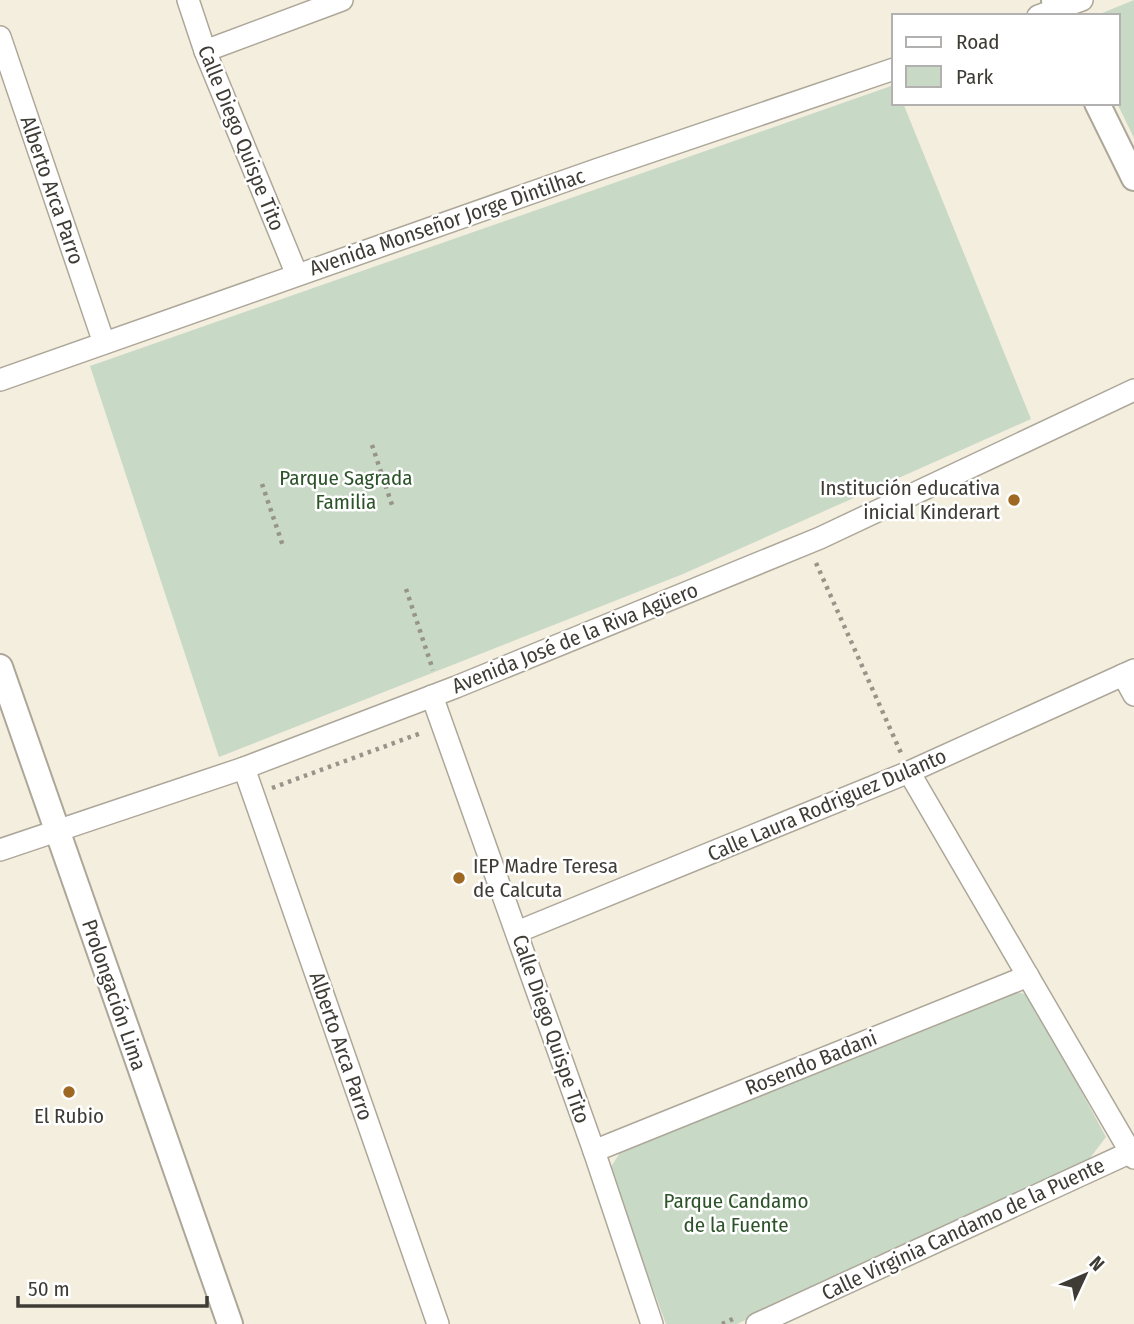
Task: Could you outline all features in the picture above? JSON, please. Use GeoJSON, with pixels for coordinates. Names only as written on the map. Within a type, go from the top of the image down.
{"type":"FeatureCollection","features":[{"type":"Feature","properties":{"kind":"street","name":"Calle Diego Quispe Tito"},"geometry":{"type":"LineString","coordinates":[[188,0],[205,51],[297,275]]}},
{"type":"Feature","properties":{"kind":"street"},"geometry":{"type":"LineString","coordinates":[[205,51],[342,0]]}},
{"type":"Feature","properties":{"kind":"street"},"geometry":{"type":"LineString","coordinates":[[1052,10],[1082,0]]}},
{"type":"Feature","properties":{"kind":"street","name":"Alberto Arca Parro"},"geometry":{"type":"LineString","coordinates":[[0,37],[104,343]]}},
{"type":"Feature","properties":{"kind":"street","name":"Avenida Monseñor Jorge Dintilhac"},"geometry":{"type":"LineString","coordinates":[[0,380],[892,70]]}},
{"type":"Feature","properties":{"kind":"street"},"geometry":{"type":"LineString","coordinates":[[1098,105],[1134,178]]}},
{"type":"Feature","properties":{"kind":"street","name":"Avenida José de la Riva Agüero"},"geometry":{"type":"LineString","coordinates":[[0,850],[244,768],[432,696],[820,538],[1134,390]]}},
{"type":"Feature","properties":{"kind":"street","name":"Prolongación Lima"},"geometry":{"type":"LineString","coordinates":[[0,667],[230,1324]]}},
{"type":"Feature","properties":{"kind":"street"},"geometry":{"type":"LineString","coordinates":[[1128,672],[1134,695]]}},
{"type":"Feature","properties":{"kind":"street","name":"Calle Laura Rodriguez Dulanto"},"geometry":{"type":"LineString","coordinates":[[517,932],[909,772],[1128,672]]}},
{"type":"Feature","properties":{"kind":"street","name":"Calle Diego Quispe Tito"},"geometry":{"type":"LineString","coordinates":[[432,696],[594,1151],[652,1324]]}},
{"type":"Feature","properties":{"kind":"street","name":"Alberto Arca Parro"},"geometry":{"type":"LineString","coordinates":[[244,768],[438,1324]]}},
{"type":"Feature","properties":{"kind":"street"},"geometry":{"type":"LineString","coordinates":[[909,772],[1133,1155]]}},
{"type":"Feature","properties":{"kind":"street","name":"Rosendo Badani"},"geometry":{"type":"LineString","coordinates":[[594,1151],[1028,976]]}},
{"type":"Feature","properties":{"kind":"street","name":"Calle Virginia Candamo de la Puente"},"geometry":{"type":"LineString","coordinates":[[757,1324],[1133,1155]]}},
{"type":"Feature","properties":{"kind":"path"},"geometry":{"type":"LineString","coordinates":[[372,445],[392,505]]}},
{"type":"Feature","properties":{"kind":"path"},"geometry":{"type":"LineString","coordinates":[[261,484],[283,546]]}},
{"type":"Feature","properties":{"kind":"path"},"geometry":{"type":"LineString","coordinates":[[814,559],[909,772]]}},
{"type":"Feature","properties":{"kind":"path"},"geometry":{"type":"LineString","coordinates":[[406,589],[433,670]]}},
{"type":"Feature","properties":{"kind":"path"},"geometry":{"type":"LineString","coordinates":[[272,788],[425,731]]}},
{"type":"Feature","properties":{"kind":"green space"},"geometry":{"type":"Polygon","coordinates":[[[1134,0],[1134,138],[1118,105],[1120,14],[1100,14],[1134,0]]]}},
{"type":"Feature","properties":{"kind":"green space","name":"Parque Sagrada Familia"},"geometry":{"type":"Polygon","coordinates":[[[892,86],[892,105],[904,105],[1031,419],[683,574],[219,757],[90,366],[892,86]]]}},
{"type":"Feature","properties":{"kind":"green space","name":"Parque Candamo de la Fuente"},"geometry":{"type":"Polygon","coordinates":[[[1013,991],[1029,995],[1106,1137],[1090,1158],[737,1324],[666,1324],[609,1170],[621,1151],[1013,991]]]}},
{"type":"Feature","properties":{"kind":"place","name":"Institución educativa inicial Kinderart"},"geometry":{"type":"Point","coordinates":[1014,500]}},
{"type":"Feature","properties":{"kind":"place","name":"IEP Madre Teresa de Calcuta"},"geometry":{"type":"Point","coordinates":[459,878]}},
{"type":"Feature","properties":{"kind":"place","name":"El Rubio"},"geometry":{"type":"Point","coordinates":[69,1092]}}]}
